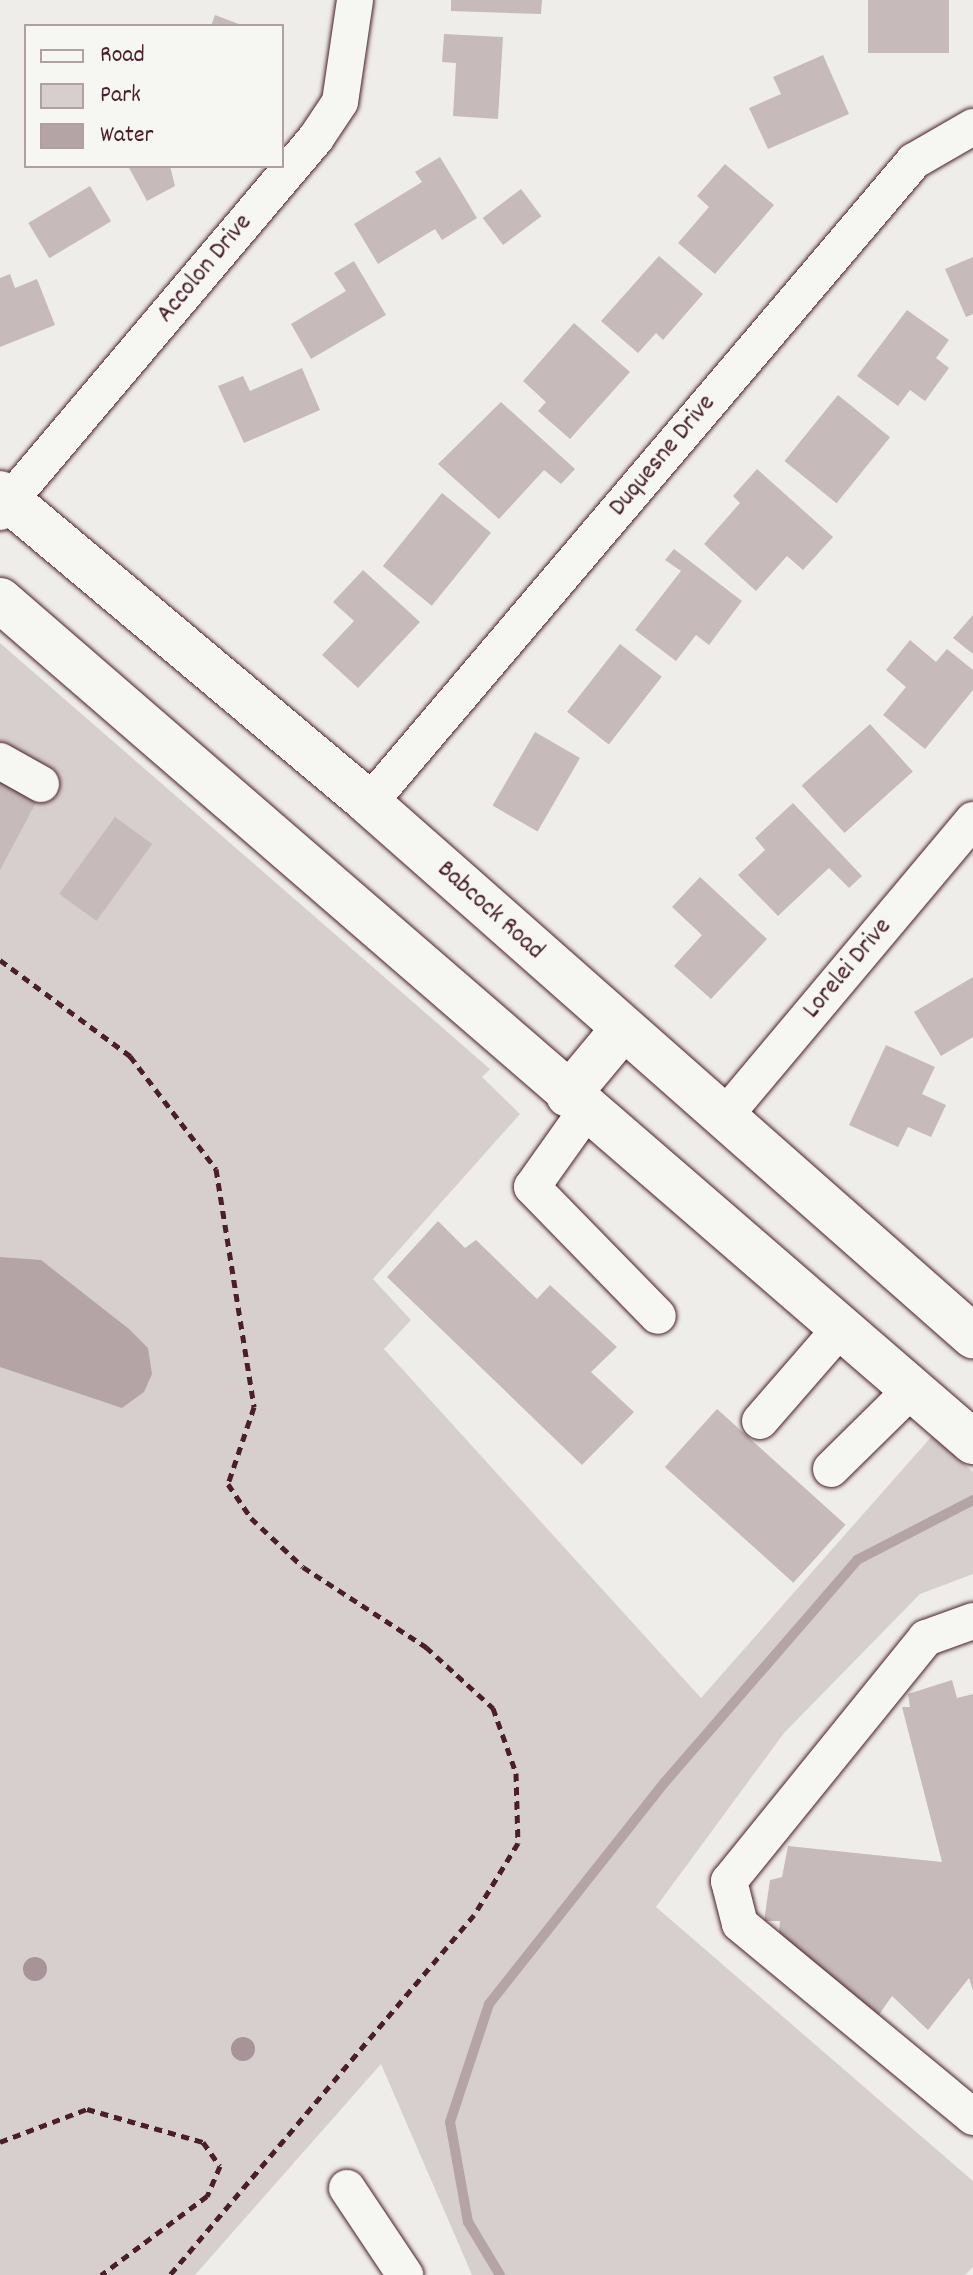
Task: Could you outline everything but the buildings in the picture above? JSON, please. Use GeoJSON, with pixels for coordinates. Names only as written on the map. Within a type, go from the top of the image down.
{"type":"FeatureCollection","features":[{"type":"Feature","properties":{"kind":"main road","name":"Babcock Road"},"geometry":{"type":"LineString","coordinates":[[3,502],[369,803],[973,1336]]}},
{"type":"Feature","properties":{"kind":"main road"},"geometry":{"type":"LineString","coordinates":[[0,600],[577,1103],[973,1442]]}},
{"type":"Feature","properties":{"kind":"main road"},"geometry":{"type":"LineString","coordinates":[[577,1103],[623,1029]]}},
{"type":"Feature","properties":{"kind":"street","name":"Accolon Drive"},"geometry":{"type":"LineString","coordinates":[[3,502],[316,138],[340,102],[355,0]]}},
{"type":"Feature","properties":{"kind":"street","name":"Duquesne Drive"},"geometry":{"type":"LineString","coordinates":[[369,803],[914,161],[973,127]]}},
{"type":"Feature","properties":{"kind":"street"},"geometry":{"type":"LineString","coordinates":[[0,761],[41,784]]}},
{"type":"Feature","properties":{"kind":"street","name":"Lorelei Drive"},"geometry":{"type":"LineString","coordinates":[[723,1118],[973,820]]}},
{"type":"Feature","properties":{"kind":"street"},"geometry":{"type":"LineString","coordinates":[[577,1103],[532,1187],[658,1316]]}},
{"type":"Feature","properties":{"kind":"street"},"geometry":{"type":"LineString","coordinates":[[760,1421],[840,1329]]}},
{"type":"Feature","properties":{"kind":"street"},"geometry":{"type":"LineString","coordinates":[[831,1469],[911,1390]]}},
{"type":"Feature","properties":{"kind":"street"},"geometry":{"type":"LineString","coordinates":[[973,1621],[926,1638],[729,1881],[740,1924],[973,2117]]}},
{"type":"Feature","properties":{"kind":"street"},"geometry":{"type":"LineString","coordinates":[[347,2188],[405,2275]]}},
{"type":"Feature","properties":{"kind":"path"},"geometry":{"type":"LineString","coordinates":[[0,960],[130,1056],[216,1169],[254,1407],[228,1484],[251,1518],[303,1567],[426,1647],[493,1708],[516,1773],[518,1843],[474,1915],[170,2275]]}},
{"type":"Feature","properties":{"kind":"path"},"geometry":{"type":"LineString","coordinates":[[0,2142],[87,2109],[203,2142],[220,2166],[207,2196],[101,2275]]}},
{"type":"Feature","properties":{"kind":"green space"},"geometry":{"type":"Polygon","coordinates":[[[0,643],[490,1069],[482,1077],[520,1114],[373,1279],[411,1320],[384,1349],[701,1698],[932,1436],[973,1472],[973,1574],[920,1594],[784,1733],[656,1907],[973,2181],[973,2267],[965,2275],[472,2275],[381,2064],[195,2275],[0,2275],[0,643]]]}},
{"type":"Feature","properties":{"kind":"water"},"geometry":{"type":"Polygon","coordinates":[[[0,1257],[41,1260],[129,1329],[148,1348],[152,1374],[144,1392],[122,1408],[0,1367],[0,1257]]]}},
{"type":"Feature","properties":{"kind":"waterway"},"geometry":{"type":"LineString","coordinates":[[500,2275],[468,2222],[450,2122],[489,2004],[665,1782],[857,1560],[973,1500]]}}]}
